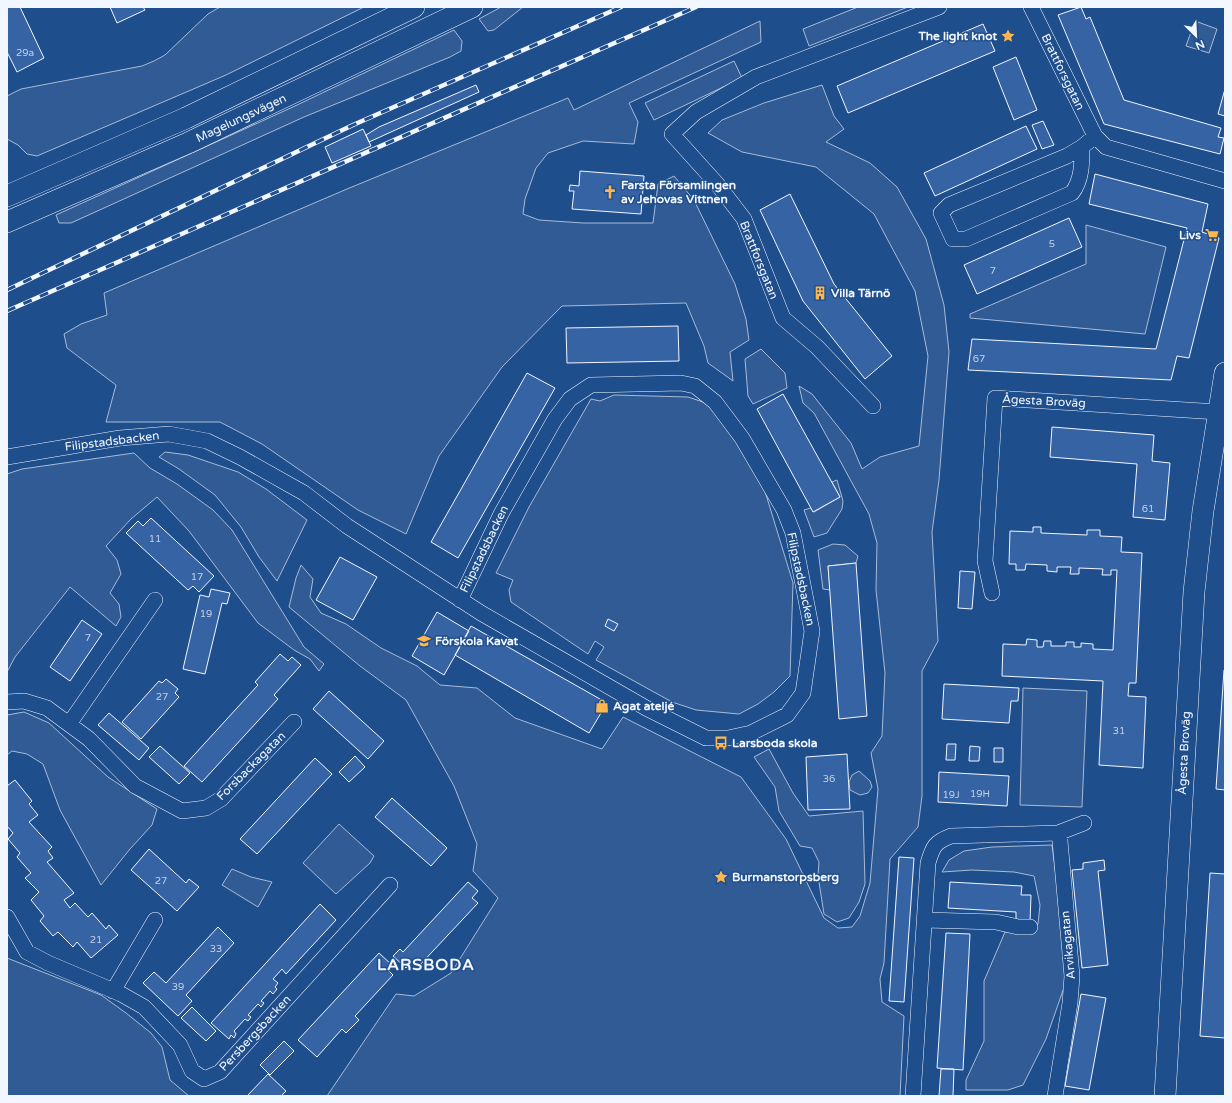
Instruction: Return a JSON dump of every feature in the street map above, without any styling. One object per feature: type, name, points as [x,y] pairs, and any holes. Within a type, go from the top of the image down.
[{"type":"main road","name":"Magelungsvägen","points":[[7,196],[186,118],[414,7]]},
{"type":"main road","name":"Magelungsvägen","points":[[7,222],[188,144],[472,7]]},
{"type":"main road","name":"Ågesta Broväg","points":[[1164,1096],[1194,592],[1202,511],[1225,373]]},
{"type":"street","name":"Brattforsgatan","points":[[873,406],[817,347],[782,318],[767,283],[744,219],[718,186],[672,134],[696,112],[756,76],[939,7]]},
{"type":"street","name":"Brattforsgatan","points":[[1031,7],[1095,136],[1106,147],[1225,181]]},
{"type":"street","points":[[1082,147],[1082,165],[1079,179],[1077,186],[1072,193],[966,238],[952,239],[941,213],[949,205],[1067,156],[1082,147],[1095,136]]},
{"type":"street","name":"Filipstadsbacken","points":[[7,457],[120,438],[169,434],[207,441],[304,493],[347,526],[460,600],[646,708],[706,738],[728,738],[751,733],[770,725],[787,716],[803,693],[812,631],[793,533],[784,510],[742,438],[715,402],[695,386],[681,383],[591,386],[570,399],[555,419],[501,514],[460,600]]},
{"type":"street","name":"Ågesta Broväg","points":[[992,593],[985,562],[995,398],[1218,412]]},
{"type":"street","points":[[69,724],[155,600]]},
{"type":"street","name":"Forsbackagatan","points":[[7,702],[24,701],[47,708],[89,739],[135,786],[182,811],[206,808],[221,799],[294,722]]},
{"type":"street","points":[[913,1096],[928,863],[933,847],[941,840],[951,836],[1058,833],[1084,823]]},
{"type":"street","name":"Arvikagatan","points":[[1055,1096],[1070,1003],[1072,976],[1060,841]]},
{"type":"street","name":"Persbergsbacken","points":[[7,917],[27,952],[48,963],[113,991],[144,1007],[180,1045],[192,1071],[204,1079],[220,1072],[390,885]]},
{"type":"street","points":[[113,991],[155,920]]},
{"type":"street","points":[[925,920],[996,922],[1018,927],[1030,927]]},
{"type":"shaded area","points":[[220,7],[364,7],[226,75],[37,156],[27,154],[18,145],[7,139],[7,96],[21,89],[142,66],[154,61],[165,55],[208,14]]},
{"type":"shaded area","points":[[501,7],[523,7],[494,30],[488,31],[479,19]]},
{"type":"shaded area","points":[[858,7],[908,7],[809,46],[803,29]]},
{"type":"shaded area","points":[[760,21],[761,42],[629,103],[638,122],[634,144],[583,141],[548,153],[536,168],[525,199],[523,214],[539,220],[583,223],[653,223],[658,184],[674,176],[694,200],[735,284],[746,319],[749,340],[730,352],[733,381],[708,363],[704,346],[686,303],[562,306],[502,367],[439,456],[406,534],[358,510],[262,444],[220,422],[106,422],[116,385],[67,348],[64,334],[81,324],[107,315],[104,293],[347,189],[568,98],[574,110]]},
{"type":"shaded area","points":[[1195,21],[1217,29],[1209,53],[1186,46]]},
{"type":"shaded area","points":[[454,30],[462,41],[461,51],[450,57],[304,117],[71,223],[59,223],[56,215],[295,106]]},
{"type":"shaded area","points":[[734,61],[742,78],[654,120],[645,103]]},
{"type":"shaded area","points":[[822,85],[834,116],[844,129],[826,142],[870,163],[897,187],[926,239],[944,305],[949,352],[939,480],[932,532],[938,641],[922,671],[922,796],[918,827],[890,859],[884,963],[880,979],[882,1002],[904,1016],[900,1096],[327,1096],[396,994],[414,996],[451,973],[498,898],[473,871],[477,844],[454,786],[406,700],[360,666],[289,607],[296,578],[301,565],[313,579],[310,597],[321,613],[346,624],[381,648],[417,666],[440,685],[477,688],[515,718],[602,749],[623,717],[741,777],[786,839],[824,918],[838,928],[852,927],[860,916],[870,883],[878,789],[871,753],[882,736],[885,673],[876,590],[877,543],[869,514],[814,413],[803,403],[799,386],[812,394],[851,443],[862,469],[880,457],[919,446],[928,356],[915,291],[874,214],[816,167],[742,152],[708,133],[722,120],[764,103]]},
{"type":"shaded area","points":[[1086,225],[1166,247],[1145,334],[970,318],[970,314],[1086,264]]},
{"type":"shaded area","points":[[761,349],[785,373],[787,388],[753,404],[748,396],[745,359]]},
{"type":"shaded area","points":[[614,395],[688,397],[709,404],[729,430],[764,488],[793,583],[790,676],[774,692],[758,704],[739,714],[696,710],[672,702],[596,660],[604,647],[595,641],[588,654],[511,602],[509,590],[513,580],[496,573],[529,507],[591,399],[600,401]]},
{"type":"shaded area","points":[[165,452],[188,455],[238,472],[266,489],[307,520],[277,581],[259,557],[241,527],[215,495],[179,469],[159,457]]},
{"type":"shaded area","points":[[134,453],[150,468],[177,484],[213,510],[232,530],[304,647],[324,664],[319,671],[310,659],[294,650],[258,623],[189,531],[157,497],[131,519],[106,546],[117,560],[121,574],[110,593],[119,604],[121,617],[116,626],[70,587],[15,657],[7,672],[7,474],[22,469]]},
{"type":"shaded area","points":[[837,480],[843,501],[842,509],[827,533],[814,537],[804,510],[811,508],[814,512],[840,497],[832,482]]},
{"type":"shaded area","points":[[833,544],[845,545],[858,556],[856,563],[828,566],[830,590],[823,589],[818,550]]},
{"type":"shaded area","points":[[1023,688],[1087,691],[1082,807],[1020,805]]},
{"type":"shaded area","points":[[24,712],[49,723],[108,777],[157,809],[152,825],[130,849],[101,885],[60,810],[43,764],[27,754],[12,751],[7,755],[7,715]]},
{"type":"shaded area","points":[[769,749],[793,793],[809,816],[863,811],[865,884],[859,902],[849,918],[837,922],[824,914],[818,876],[819,862],[812,848],[800,846],[779,811],[775,787],[754,757]]},
{"type":"shaded area","points":[[859,771],[870,781],[872,787],[868,793],[860,795],[850,790],[849,782],[852,775]]},
{"type":"shaded area","points":[[339,824],[374,856],[370,863],[336,894],[303,863]]},
{"type":"shaded area","points":[[1052,845],[1064,938],[1067,979],[1046,1039],[1023,1085],[1008,1090],[966,1090],[966,1080],[984,1041],[984,981],[1005,932],[1030,931],[1038,924],[1040,905],[1034,876],[1014,872],[972,870],[942,872],[949,860],[964,851],[992,847]]},
{"type":"shaded area","points":[[232,869],[251,877],[272,882],[258,907],[222,885]]},
{"type":"shaded area","points":[[7,958],[101,995],[126,1013],[151,1033],[162,1047],[170,1080],[189,1096],[7,1096]]},
{"type":"building","points":[[7,7],[20,7],[44,58],[17,72],[7,52]]},
{"type":"building","points":[[110,7],[143,7],[145,10],[117,23]]},
{"type":"building","points":[[1081,7],[1086,19],[1090,17],[1124,100],[1221,128],[1218,137],[1224,138],[1220,154],[1104,124],[1058,15]]},
{"type":"building","points":[[983,24],[995,51],[848,113],[837,86]]},
{"type":"building","points":[[1016,57],[1037,110],[1014,120],[993,67]]},
{"type":"building","points":[[476,85],[479,92],[369,142],[366,135],[379,127]]},
{"type":"building","points":[[1225,89],[1225,116],[1218,114]]},
{"type":"building","points":[[1043,121],[1054,145],[1042,149],[1032,125]]},
{"type":"building","points":[[1026,126],[1037,149],[935,196],[924,173]]},
{"type":"building","points":[[363,129],[371,146],[332,163],[325,147]]},
{"type":"building","points":[[580,171],[644,176],[641,214],[572,209],[574,191],[569,191],[570,185],[579,186]]},
{"type":"building","points":[[1095,174],[1208,204],[1202,232],[1219,238],[1189,358],[1177,356],[1171,380],[968,370],[972,339],[1156,349],[1187,228],[1089,204]]},
{"type":"building","name":"Villa Tärnö","points":[[790,194],[834,284],[892,356],[865,379],[803,301],[760,210]]},
{"type":"building","points":[[1069,218],[1082,247],[977,294],[964,265]]},
{"type":"building","points":[[678,326],[679,361],[567,363],[566,328]]},
{"type":"building","points":[[527,373],[555,388],[458,558],[431,542]]},
{"type":"building","points":[[783,394],[840,497],[813,512],[757,409]]},
{"type":"building","points":[[1052,427],[1154,435],[1152,461],[1170,463],[1165,520],[1133,517],[1137,464],[1050,457]]},
{"type":"building","points":[[151,518],[214,576],[199,592],[193,586],[188,590],[126,533],[138,521],[143,526]]},
{"type":"building","points":[[1033,527],[1041,527],[1041,533],[1087,535],[1087,530],[1100,530],[1100,536],[1122,537],[1121,552],[1142,553],[1136,683],[1129,683],[1128,696],[1146,697],[1143,768],[1099,765],[1103,681],[1002,676],[1003,644],[1026,645],[1027,639],[1037,640],[1037,647],[1043,647],[1044,641],[1051,641],[1051,646],[1066,646],[1066,642],[1074,642],[1074,647],[1081,647],[1081,643],[1093,644],[1093,649],[1113,650],[1117,570],[1111,570],[1111,575],[1102,575],[1103,569],[1079,568],[1079,574],[1070,574],[1071,567],[1057,567],[1057,572],[1047,571],[1047,565],[1026,564],[1025,570],[1016,570],[1016,564],[1009,564],[1010,531],[1033,532]]},
{"type":"building","points":[[340,557],[377,577],[353,620],[316,600]]},
{"type":"building","points":[[856,563],[867,716],[839,719],[828,566]]},
{"type":"building","points":[[960,571],[975,572],[972,609],[958,608]]},
{"type":"building","points":[[211,589],[230,593],[227,604],[222,603],[205,674],[183,669],[200,595],[209,597]]},
{"type":"building","points":[[437,612],[469,631],[444,675],[412,656]]},
{"type":"building","points":[[608,619],[618,624],[614,631],[605,626]]},
{"type":"building","points":[[82,620],[102,634],[70,681],[50,667]]},
{"type":"building","points":[[471,626],[607,703],[589,733],[455,655]]},
{"type":"building","points":[[280,654],[288,661],[292,657],[301,665],[274,695],[278,699],[202,782],[184,766],[258,685],[255,682]]},
{"type":"building","points":[[1225,670],[1225,790],[1216,789]]},
{"type":"building","points":[[166,679],[178,689],[175,693],[179,697],[141,739],[122,722],[159,681],[162,683]]},
{"type":"building","points":[[944,684],[1019,688],[1018,701],[1011,701],[1009,723],[942,719]]},
{"type":"building","points":[[329,691],[384,741],[368,759],[313,709]]},
{"type":"building","points":[[109,713],[149,748],[139,760],[98,725]]},
{"type":"building","points":[[947,744],[956,744],[955,760],[946,760]]},
{"type":"building","points":[[160,746],[190,773],[179,784],[149,757]]},
{"type":"building","points":[[970,746],[980,747],[979,761],[969,761]]},
{"type":"building","points":[[994,748],[1003,748],[1003,762],[994,762]]},
{"type":"building","points":[[847,754],[850,809],[808,810],[806,757]]},
{"type":"building","points":[[355,756],[365,767],[349,782],[339,772]]},
{"type":"building","points":[[315,758],[332,774],[257,854],[240,839]]},
{"type":"building","points":[[939,772],[1009,776],[1007,806],[938,802]]},
{"type":"building","points":[[15,780],[32,801],[29,804],[38,815],[29,822],[52,847],[48,851],[53,858],[47,862],[74,893],[64,900],[70,908],[75,903],[88,917],[92,913],[106,929],[109,925],[118,935],[91,958],[77,942],[73,947],[58,932],[53,936],[40,921],[44,916],[31,900],[39,892],[25,878],[31,873],[17,857],[20,853],[8,839],[13,833],[7,826],[7,786]]},
{"type":"building","points":[[392,798],[447,848],[431,866],[375,817]]},
{"type":"building","points":[[149,849],[186,883],[189,879],[199,887],[177,911],[131,870]]},
{"type":"building","points":[[899,857],[914,858],[904,1002],[889,1001]]},
{"type":"building","points":[[1104,860],[1105,870],[1098,871],[1108,965],[1082,968],[1072,870],[1083,869],[1083,863]]},
{"type":"building","points":[[1210,873],[1225,874],[1225,1038],[1200,1036]]},
{"type":"building","points":[[468,882],[478,891],[472,898],[478,903],[418,967],[412,962],[406,968],[393,956],[400,949],[403,952]]},
{"type":"building","points":[[950,882],[1022,886],[1021,895],[1031,895],[1030,922],[1016,922],[1016,912],[948,908]]},
{"type":"building","points":[[320,904],[336,920],[286,974],[282,969],[273,979],[278,983],[275,987],[277,989],[273,994],[270,991],[261,1001],[264,1003],[261,1007],[258,1004],[248,1015],[251,1017],[248,1021],[245,1019],[234,1031],[236,1034],[234,1038],[231,1035],[229,1039],[211,1023]]},
{"type":"building","points":[[218,927],[234,943],[186,995],[192,1001],[178,1016],[143,983],[154,972],[166,983]]},
{"type":"building","points":[[946,933],[970,934],[963,1070],[937,1068]]},
{"type":"building","points":[[379,953],[393,966],[389,971],[393,975],[355,1016],[359,1020],[346,1033],[342,1029],[317,1057],[298,1040]]},
{"type":"building","points":[[1081,994],[1106,998],[1089,1090],[1065,1086]]},
{"type":"building","points":[[192,1007],[216,1031],[206,1041],[181,1018]]},
{"type":"building","points":[[284,1041],[294,1051],[270,1075],[260,1065]]},
{"type":"building","points":[[941,1069],[954,1069],[953,1096],[939,1096]]},
{"type":"building","points":[[268,1074],[286,1091],[281,1096],[247,1096]]},
{"type":"railway","points":[[7,290],[353,125],[621,7]]},
{"type":"railway","points":[[7,311],[696,7]]},
{"type":"place","name":"The light knot","points":[[1008,36]]},
{"type":"place","name":"Farsta Församlingen av Jehovas Vittnen","points":[[610,192]]},
{"type":"place","name":"Livs","points":[[1212,235]]},
{"type":"place","name":"Villa Tärnö","points":[[820,293]]},
{"type":"place","name":"Förskola Kavat","points":[[424,641]]},
{"type":"place","name":"Agat ateljé","points":[[602,706]]},
{"type":"place","name":"Larsboda skola","points":[[721,743]]},
{"type":"place","name":"Burmanstorpsberg","points":[[721,877]]},
{"type":"district","name":"LARSBODA","points":[[426,964]]}]
